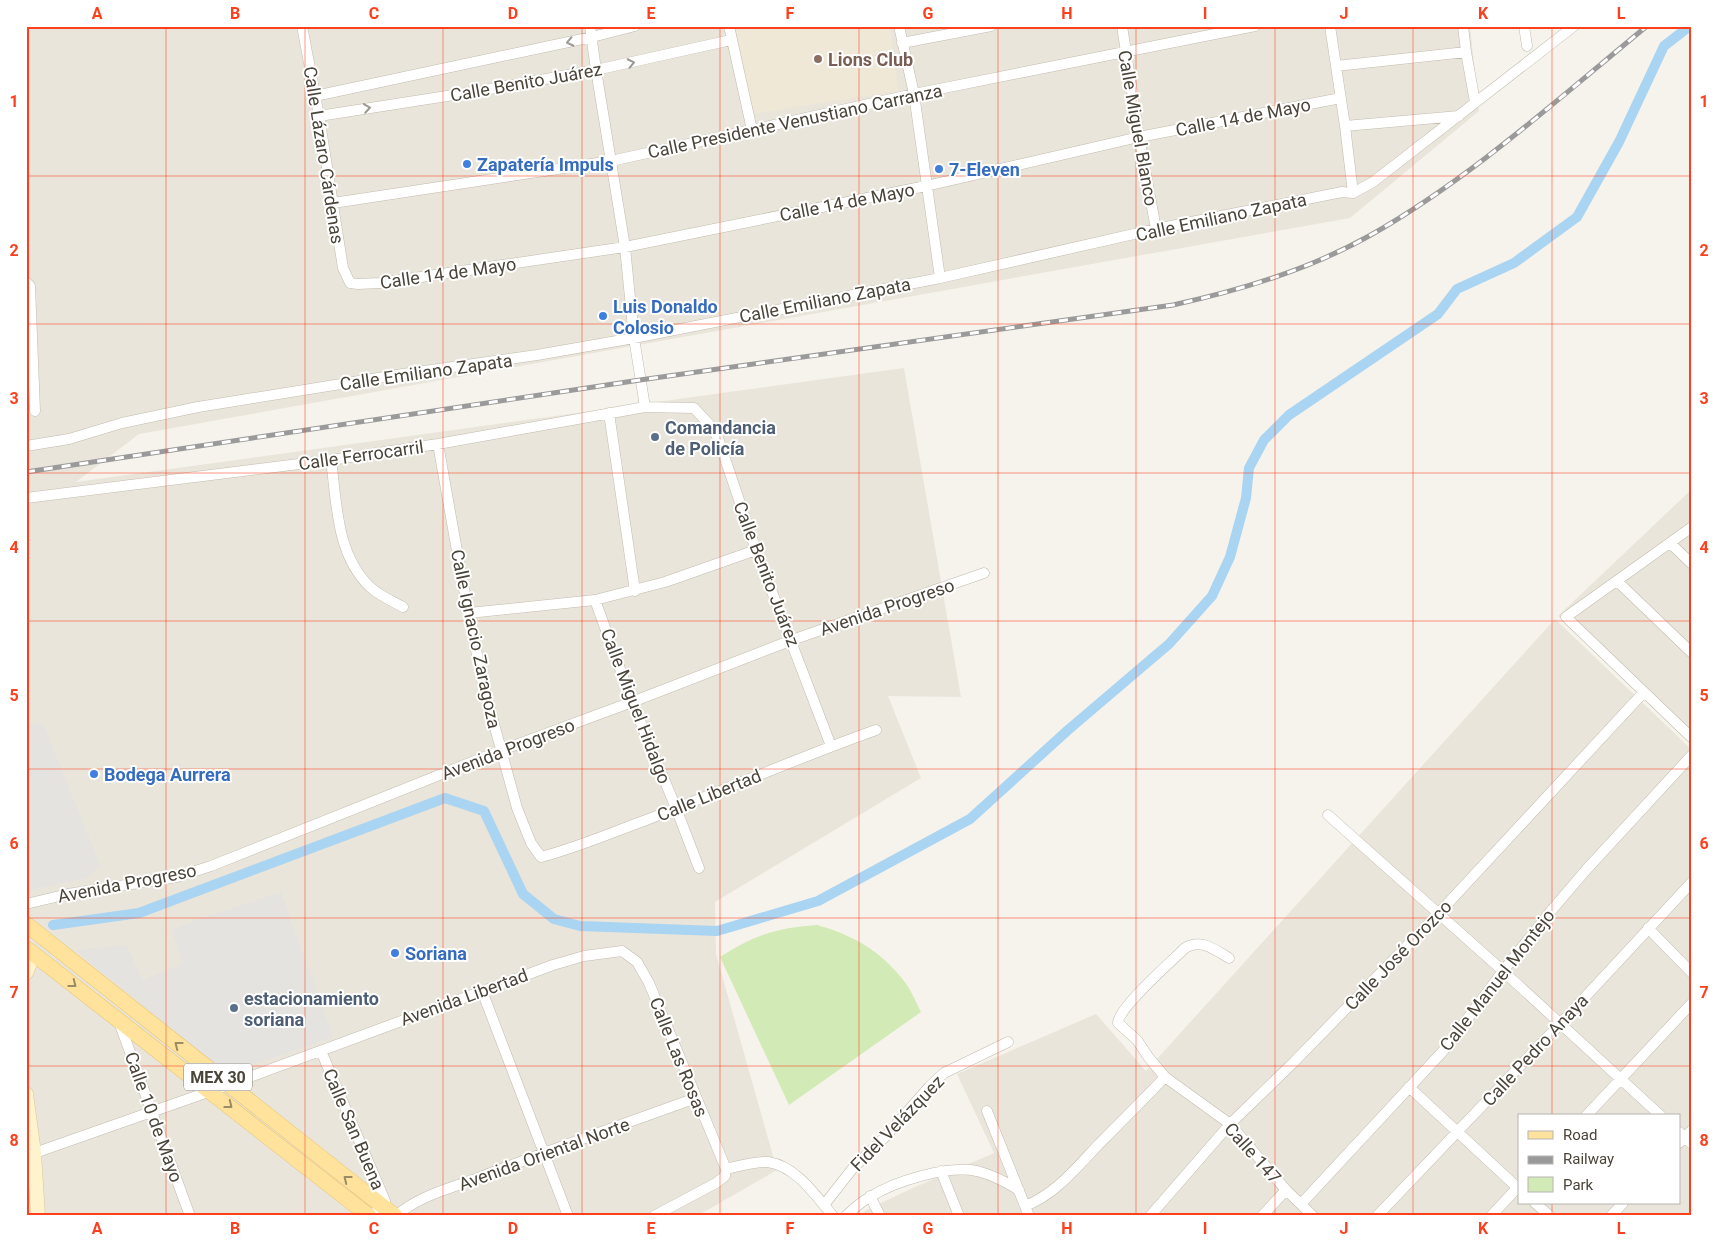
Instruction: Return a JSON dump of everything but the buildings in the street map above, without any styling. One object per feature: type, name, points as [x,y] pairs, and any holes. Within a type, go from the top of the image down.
[{"type":"main road","name":"MEX 30","points":[[26,924],[392,1213]]},
{"type":"main road","name":"MEX 30","points":[[28,960],[118,1019],[368,1216]]},
{"type":"street","name":"Calle Lázaro Cárdenas","points":[[302,26],[319,116],[343,268],[350,283]]},
{"type":"street","points":[[590,26],[625,248],[634,338],[645,407]]},
{"type":"street","name":"Calle Benito Juárez","points":[[315,96],[592,37],[635,26]]},
{"type":"street","points":[[729,26],[752,130]]},
{"type":"street","points":[[899,26],[914,94],[940,278]]},
{"type":"street","points":[[902,43],[991,26]]},
{"type":"street","name":"Calle Miguel Blanco","points":[[1122,26],[1156,229]]},
{"type":"street","name":"Calle Presidente Venustiano Carranza","points":[[333,203],[611,161],[914,94],[1255,26]]},
{"type":"street","points":[[1330,26],[1353,193]]},
{"type":"street","points":[[1463,26],[1475,102]]},
{"type":"street","points":[[1524,26],[1527,46]]},
{"type":"street","name":"Calle Emiliano Zapata","points":[[26,446],[69,439],[122,423],[198,407],[403,374],[537,355],[634,338],[940,278],[1156,229],[1342,192],[1353,193],[1373,182],[1574,26]]},
{"type":"street","name":"Calle Benito Juárez","points":[[319,116],[479,91],[596,70],[731,40]]},
{"type":"street","points":[[1336,66],[1466,52]]},
{"type":"street","name":"Calle 14 de Mayo","points":[[350,283],[380,283],[625,248],[926,186],[1139,136],[1341,98]]},
{"type":"street","points":[[1345,126],[1460,116]]},
{"type":"street","points":[[26,282],[30,286],[35,411]]},
{"type":"street","name":"Calle Ferrocarril","points":[[26,498],[331,460],[438,444],[645,407],[694,408]]},
{"type":"street","name":"Calle Benito Juárez","points":[[694,408],[710,424],[718,438],[756,550],[831,746]]},
{"type":"street","points":[[609,413],[635,591]]},
{"type":"street","name":"Calle Ignacio Zaragoza","points":[[438,444],[482,680],[517,808],[531,843],[540,857]]},
{"type":"street","points":[[331,460],[342,537],[348,556],[359,574],[371,588],[403,607]]},
{"type":"street","points":[[1692,527],[1566,617],[1692,738]]},
{"type":"street","points":[[1670,543],[1692,564]]},
{"type":"street","points":[[468,613],[595,600],[635,591],[709,568],[756,550]]},
{"type":"street","name":"Avenida Progreso","points":[[26,904],[68,894],[176,877],[211,866],[502,750],[792,640],[984,573]]},
{"type":"street","points":[[1617,581],[1692,653]]},
{"type":"street","name":"Calle Miguel Hidalgo","points":[[595,600],[632,702],[699,868]]},
{"type":"street","name":"Calle José Orozco","points":[[1150,1216],[1230,1124],[1294,1062],[1438,914],[1644,692]]},
{"type":"street","name":"Calle Libertad","points":[[540,857],[574,847],[876,730]]},
{"type":"street","name":"Calle Manuel Montejo","points":[[1300,1204],[1444,1050],[1503,971],[1586,870],[1692,755]]},
{"type":"street","points":[[1328,815],[1660,1114]]},
{"type":"street","name":"Calle Pedro Anaya","points":[[1377,1216],[1561,1024],[1692,882]]},
{"type":"street","points":[[1648,928],[1692,972]]},
{"type":"street","name":"Calle 147","points":[[1229,958],[1204,945],[1192,943],[1136,996],[1120,1014],[1118,1023],[1137,1040],[1148,1058],[1165,1077],[1230,1124],[1286,1190],[1313,1216]]},
{"type":"street","name":"Avenida Libertad","points":[[30,1154],[228,1085],[553,965],[591,955],[622,951]]},
{"type":"street","name":"Calle Las Rosas","points":[[622,951],[636,962],[649,983],[726,1169]]},
{"type":"street","points":[[482,991],[568,1216]]},
{"type":"street","points":[[1588,1114],[1692,1004]]},
{"type":"street","name":"Calle 10 de Mayo","points":[[118,1019],[190,1216]]},
{"type":"street","name":"Fidel Velázquez","points":[[824,1206],[853,1168],[886,1136],[929,1087],[944,1073],[1008,1042]]},
{"type":"street","name":"Calle San Buena","points":[[321,1051],[382,1194],[392,1213]]},
{"type":"street","points":[[1025,1206],[1047,1195],[1069,1176],[1165,1077]]},
{"type":"street","points":[[1409,1087],[1518,1186]]},
{"type":"street","points":[[26,1094],[30,1154],[38,1216]]},
{"type":"street","name":"Avenida Oriental Norte","points":[[368,1216],[392,1213],[543,1153],[696,1098]]},
{"type":"street","points":[[987,1111],[1029,1216]]},
{"type":"street","points":[[654,1216],[716,1183],[725,1176],[726,1169],[766,1162],[781,1166],[804,1183],[833,1216]]},
{"type":"street","points":[[846,1216],[870,1196],[902,1183],[941,1171],[958,1169],[976,1171],[998,1178],[1020,1190]]},
{"type":"street","points":[[941,1171],[959,1216]]},
{"type":"street","points":[[1491,1216],[1518,1188]]},
{"type":"street","points":[[1262,1216],[1286,1190]]},
{"type":"street","points":[[870,1196],[880,1216]]},
{"type":"street","points":[[1537,1204],[1550,1216]]},
{"type":"street","points":[[1611,1216],[1622,1204]]},
{"type":"shaded area","points":[[26,26],[1470,26],[1479,111],[1350,218],[139,434],[76,482],[904,368],[961,697],[888,696],[921,778],[715,902],[716,954],[777,1170],[697,1216],[26,1216],[26,958],[37,949],[26,940]]},
{"type":"shaded area","name":"Lions Club","points":[[736,26],[890,26],[898,91],[751,114]]},
{"type":"shaded area","points":[[1692,489],[1692,745],[1558,616]]},
{"type":"shaded area","points":[[1555,619],[1692,750],[1692,1216],[860,1216],[866,1210],[994,1153],[957,1074],[1096,1014],[1146,1071]]},
{"type":"shaded area","points":[[43,723],[100,865],[87,878],[26,891],[26,724]]},
{"type":"shaded area","name":"estacionamiento soriana","points":[[281,892],[333,1037],[226,1074],[75,950],[126,945],[143,980],[182,964],[172,930],[201,918]]},
{"type":"green space","points":[[817,925],[854,939],[886,961],[907,985],[921,1012],[789,1105],[720,957],[744,943],[766,934],[789,928]]},
{"type":"waterway","points":[[53,925],[139,913],[445,798],[484,811],[523,894],[554,919],[580,926],[717,931],[818,901],[970,819],[1068,730],[1169,644],[1212,596],[1230,557],[1246,498],[1249,468],[1264,440],[1289,415],[1438,314],[1457,289],[1514,263],[1577,217],[1619,142],[1664,46],[1690,26]]},
{"type":"railway","points":[[26,472],[640,380],[1173,305],[1224,293],[1274,278],[1322,259],[1369,236],[1406,214],[1478,164],[1647,26]]},
{"type":"place","name":"Lions Club","points":[[818,59]]},
{"type":"place","name":"Zapatería Impuls","points":[[467,164]]},
{"type":"place","name":"7-Eleven","points":[[939,169]]},
{"type":"place","name":"Luis Donaldo Colosio","points":[[603,316]]},
{"type":"place","name":"Comandancia de Policía","points":[[655,437]]},
{"type":"place","name":"Bodega Aurrera","points":[[94,774]]},
{"type":"place","name":"Soriana","points":[[395,953]]},
{"type":"place","name":"estacionamiento soriana","points":[[234,1008]]}]
